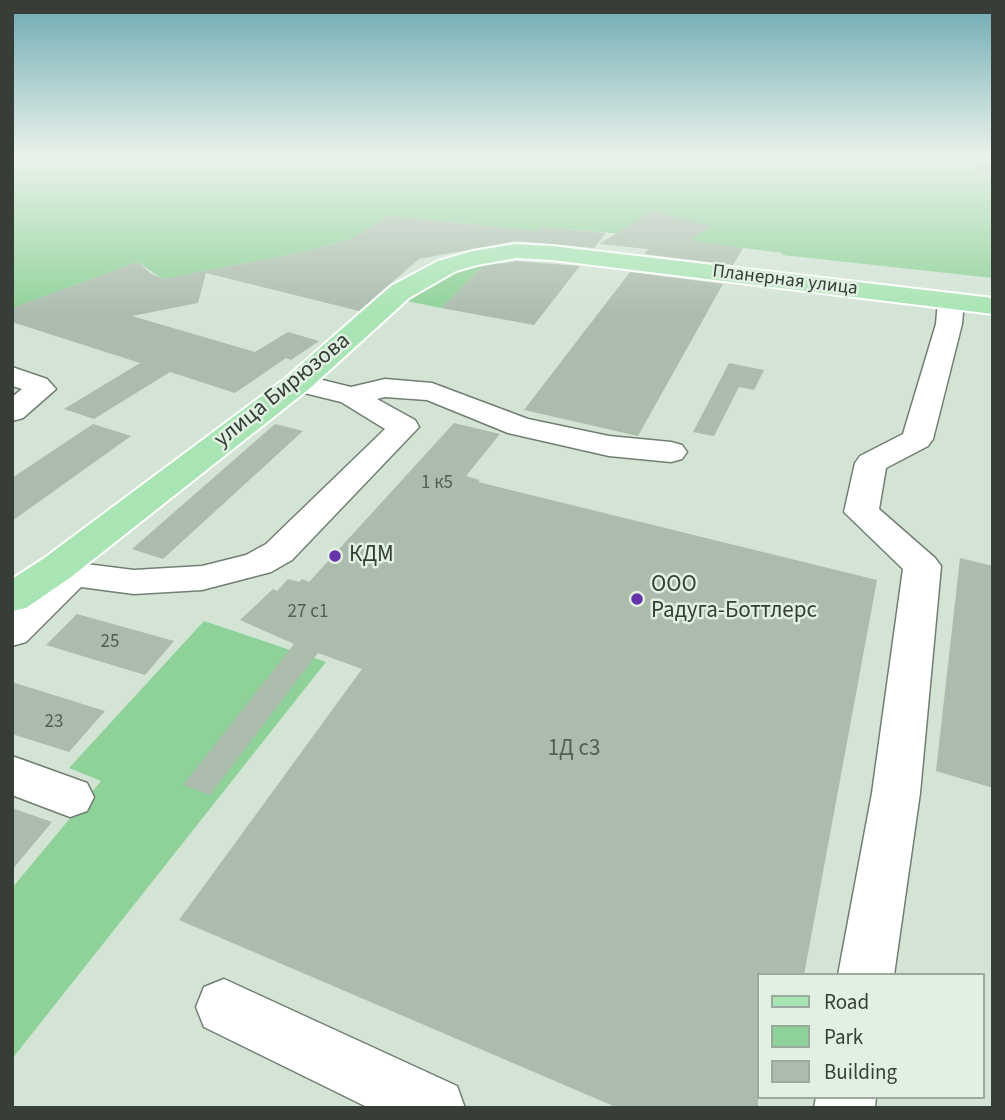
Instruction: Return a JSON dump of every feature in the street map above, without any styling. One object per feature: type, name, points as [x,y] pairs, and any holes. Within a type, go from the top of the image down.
[{"type":"main road","name":"улица Бирюзова","points":[[65,571],[298,383],[400,292],[447,266],[472,258],[516,251],[578,256]]},
{"type":"main road","name":"Планерная улица","points":[[578,256],[993,306]]},
{"type":"lane","points":[[866,973],[896,793],[922,566],[861,512],[871,463],[918,439],[949,324],[951,301]]},
{"type":"lane","points":[[12,376],[41,389],[12,412]]},
{"type":"lane","points":[[13,605],[65,571],[134,582],[202,578],[258,564],[279,552],[404,428],[351,396],[298,383]]},
{"type":"lane","points":[[351,396],[385,388],[432,392],[519,426],[609,446],[671,452]]},
{"type":"lane","points":[[12,775],[70,797]]},
{"type":"lane","points":[[224,1007],[435,1108]]},
{"type":"green space","points":[[12,209],[993,209],[993,278],[782,255],[783,253],[657,237],[542,227],[538,231],[389,216],[373,226],[384,229],[309,251],[162,279],[138,262],[12,308]]},
{"type":"green space","points":[[504,258],[496,270],[482,267],[441,308],[407,301],[456,268]]},
{"type":"green space","points":[[204,621],[326,662],[12,1059],[12,888],[101,781],[69,768]]},
{"type":"building","points":[[652,211],[712,226],[690,240],[743,248],[733,265],[644,254],[648,249],[599,244]]},
{"type":"building","points":[[389,216],[538,231],[542,227],[606,233],[594,248],[516,241],[419,259],[359,311],[206,273],[198,303],[132,316],[255,352],[288,332],[319,341],[291,360],[286,358],[235,393],[170,372],[94,419],[64,409],[140,363],[12,322],[12,308],[138,262],[162,279],[309,251],[351,239]]},
{"type":"building","points":[[516,261],[580,266],[534,325],[441,308],[482,267]]},
{"type":"building","points":[[630,272],[723,284],[638,436],[524,410]]},
{"type":"building","points":[[729,363],[764,370],[754,390],[739,387],[714,436],[693,432]]},
{"type":"building","points":[[454,423],[500,434],[466,476],[480,480],[478,482],[877,580],[804,973],[757,973],[758,1108],[618,1108],[179,920],[362,669],[318,653],[210,795],[183,785],[294,644],[240,620],[273,589],[277,591],[288,579],[309,582]]},
{"type":"building","points":[[93,424],[131,436],[12,521],[12,478]]},
{"type":"building","points":[[275,424],[303,431],[163,559],[132,549]]},
{"type":"building","points":[[960,558],[993,566],[993,788],[936,771]]},
{"type":"building","points":[[77,614],[174,641],[145,675],[46,645]]},
{"type":"building","points":[[12,682],[105,711],[69,752],[12,734]]},
{"type":"building","points":[[12,808],[52,822],[12,870]]},
{"type":"place","name":"КДМ","points":[[335,556]]},
{"type":"place","name":"ООО Радуга-Боттлерс","points":[[637,599]]}]
